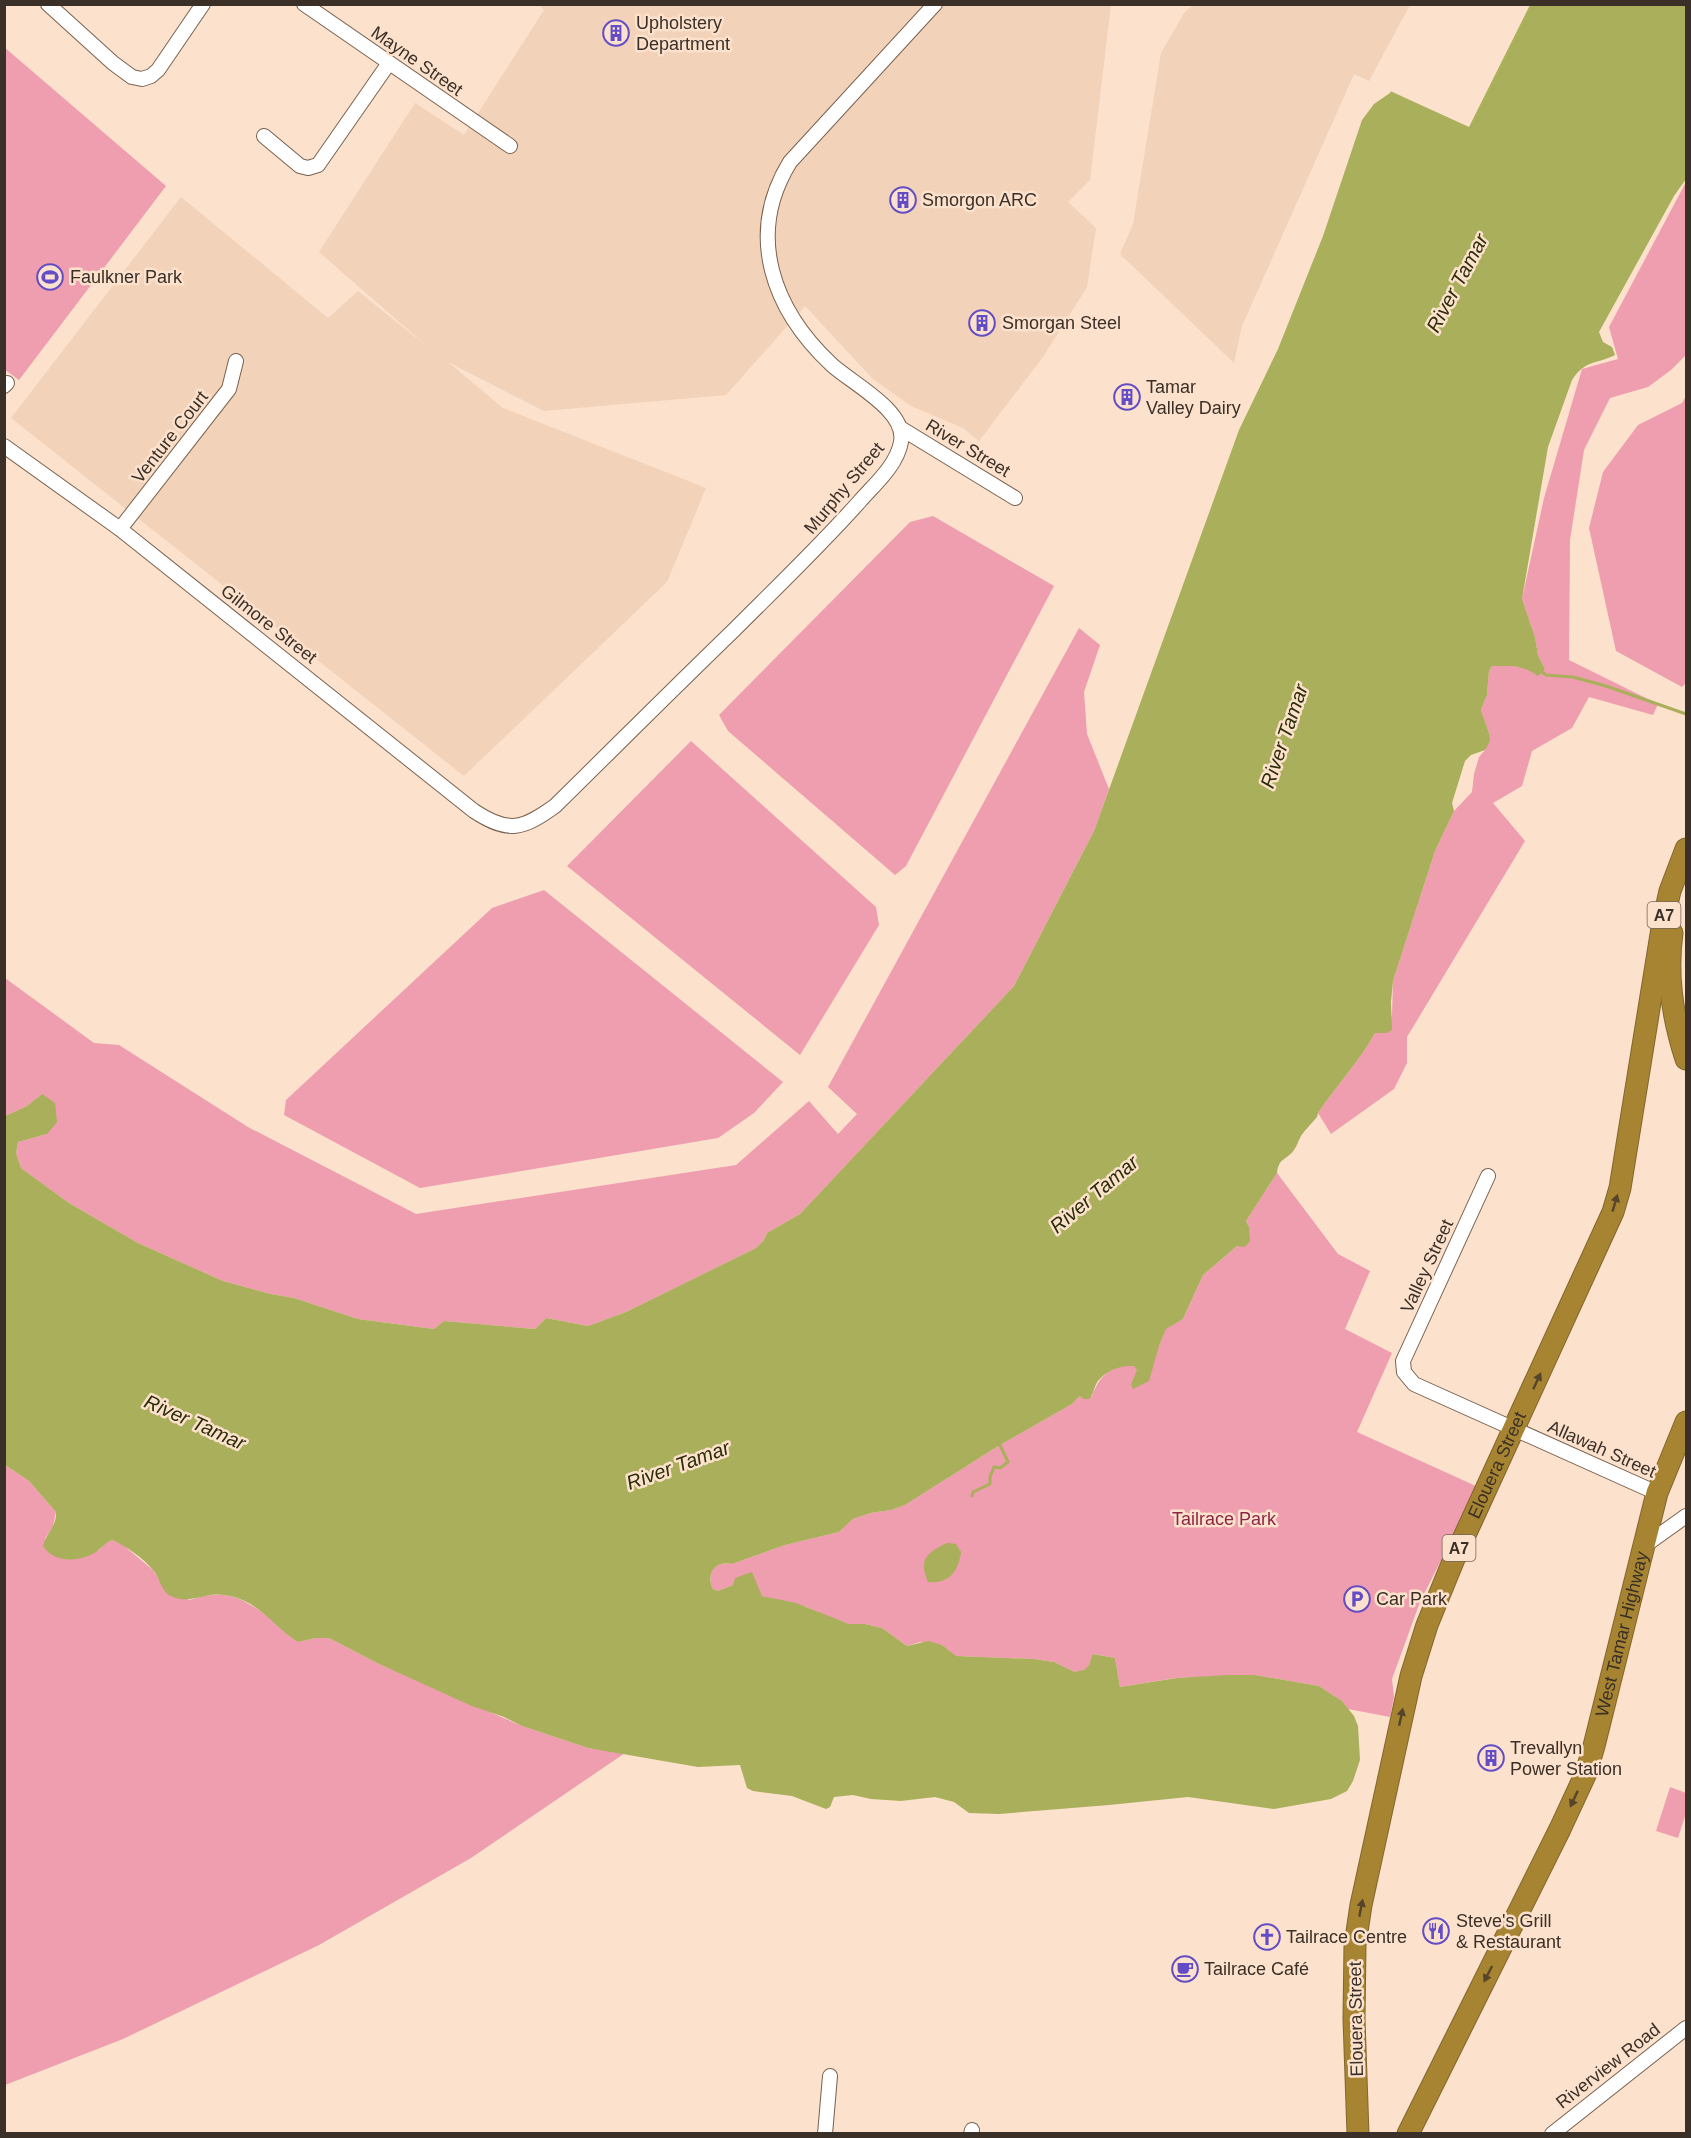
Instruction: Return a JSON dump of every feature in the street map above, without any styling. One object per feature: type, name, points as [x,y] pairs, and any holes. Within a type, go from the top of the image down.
[{"type":"highway","name":"A7","points":[[1686,849],[1670,891],[1670,989],[1674,1015],[1686,1059]]},
{"type":"highway","name":"A7","points":[[1670,989],[1671,945],[1680,896],[1686,878]]},
{"type":"highway","name":"Elouera Street","points":[[1358,2133],[1354,2019],[1355,1945],[1361,1905],[1404,1704],[1418,1650],[1441,1590],[1613,1212],[1670,989]]},
{"type":"highway","name":"West Tamar Highway","points":[[1408,2133],[1586,1773],[1655,1501],[1686,1422]]},
{"type":"street","points":[[48,4],[112,63],[132,77],[142,79],[158,70],[203,4]]},
{"type":"street","name":"Mayne Street","points":[[304,4],[510,146]]},
{"type":"street","name":"Murphy Street","points":[[512,827],[533,822],[555,806],[824,541],[890,467],[900,450],[902,429],[891,411],[831,364],[789,314],[772,276],[767,233],[777,189],[790,162],[935,4]]},
{"type":"street","points":[[264,136],[300,166],[308,168],[318,165],[388,63]]},
{"type":"street","name":"Venture Court","points":[[120,529],[230,389],[236,361]]},
{"type":"street","name":"River Street","points":[[902,429],[1015,498]]},
{"type":"street","name":"Gilmore Street","points":[[4,446],[120,529],[474,811],[486,819],[512,827]]},
{"type":"street","name":"Valley Street","points":[[1404,1372],[1403,1361],[1488,1176]]},
{"type":"street","name":"Allawah Street","points":[[1404,1372],[1414,1384],[1514,1430],[1655,1501],[1663,1518],[1682,1519]]},
{"type":"street","points":[[1643,1547],[1682,1519]]},
{"type":"street","name":"Riverview Road","points":[[1552,2133],[1686,2028]]},
{"type":"street","points":[[825,2133],[830,2076]]},
{"type":"shaded area","points":[[539,5],[1111,5],[1090,180],[1068,202],[1096,228],[1087,287],[1043,357],[979,441],[963,428],[911,406],[873,379],[805,306],[726,395],[544,411],[448,362],[503,408],[706,488],[667,582],[464,776],[11,418],[181,197],[328,318],[358,291],[429,348],[319,252],[415,103],[464,135],[544,10]]},
{"type":"shaded area","points":[[1193,5],[1410,5],[1369,81],[1354,74],[1242,326],[1234,363],[1120,254],[1133,224],[1161,53],[1184,13]]},
{"type":"green space","name":"Faulkner Park","points":[[4,47],[166,186],[19,380],[4,369]]},
{"type":"green space","points":[[1686,182],[1686,355],[1671,370],[1648,387],[1610,398],[1584,450],[1570,540],[1569,660],[1658,704],[1653,715],[1589,697],[1572,728],[1532,751],[1522,786],[1493,803],[1525,841],[1407,1037],[1407,1063],[1394,1089],[1331,1134],[1318,1113],[1375,1033],[1387,1033],[1392,1015],[1393,981],[1435,851],[1454,811],[1472,792],[1474,774],[1479,757],[1485,750],[1489,733],[1481,710],[1487,695],[1489,671],[1492,666],[1545,669],[1538,655],[1535,637],[1522,599],[1544,498],[1582,369],[1618,359],[1609,327]]},
{"type":"green space","points":[[1686,396],[1686,683],[1682,687],[1616,651],[1589,528],[1603,472],[1638,425],[1682,403]]},
{"type":"green space","points":[[933,516],[1054,586],[906,866],[895,875],[728,731],[719,715],[910,522]]},
{"type":"green space","points":[[1079,628],[1100,645],[1084,692],[1087,734],[1109,789],[1094,831],[1014,986],[800,1214],[767,1233],[756,1248],[626,1312],[588,1326],[546,1318],[535,1329],[444,1321],[434,1329],[358,1319],[294,1298],[223,1281],[138,1243],[69,1203],[21,1168],[16,1153],[18,1142],[47,1134],[42,1094],[27,1106],[5,1116],[5,978],[94,1043],[119,1045],[248,1127],[416,1214],[736,1165],[809,1101],[838,1134],[857,1114],[828,1087]]},
{"type":"green space","points":[[691,741],[876,907],[879,925],[800,1055],[567,866]]},
{"type":"green space","points":[[544,890],[783,1082],[754,1113],[718,1138],[420,1188],[284,1115],[286,1100],[492,908]]},
{"type":"green space","name":"Tailrace Park","points":[[1277,1173],[1338,1254],[1370,1271],[1345,1329],[1392,1353],[1357,1432],[1478,1487],[1420,1602],[1392,1679],[1394,1697],[1390,1717],[1348,1709],[1342,1701],[1319,1686],[1255,1675],[1176,1678],[1120,1687],[1115,1658],[1094,1654],[1084,1671],[1075,1672],[1054,1662],[1034,1659],[955,1656],[942,1645],[920,1642],[907,1646],[882,1628],[865,1624],[849,1624],[807,1607],[762,1596],[758,1589],[733,1585],[718,1591],[713,1589],[711,1573],[721,1564],[732,1564],[785,1545],[839,1532],[853,1519],[905,1505],[1000,1445],[1072,1404],[1080,1396],[1092,1396],[1098,1383],[1113,1369],[1134,1366],[1138,1370],[1131,1384],[1159,1346],[1166,1328],[1183,1319],[1203,1275],[1237,1246],[1249,1227],[1246,1221]]},
{"type":"green space","points":[[5,1465],[29,1481],[56,1512],[53,1526],[45,1539],[98,1551],[112,1540],[123,1545],[153,1570],[159,1579],[189,1600],[207,1595],[231,1596],[262,1613],[298,1642],[329,1638],[379,1664],[522,1726],[588,1748],[625,1753],[471,1858],[319,1945],[123,2039],[5,2085]]},
{"type":"green space","points":[[1670,1787],[1686,1793],[1686,1813],[1678,1838],[1656,1831]]},
{"type":"water","name":"River Tamar","points":[[1439,5],[1686,5],[1686,179],[1674,196],[1599,332],[1603,342],[1612,347],[1615,355],[1586,365],[1577,373],[1572,380],[1548,447],[1522,599],[1535,637],[1538,655],[1545,669],[1538,676],[1516,666],[1492,666],[1489,671],[1487,695],[1481,710],[1490,741],[1485,750],[1471,755],[1465,761],[1452,803],[1454,811],[1435,851],[1393,981],[1392,1030],[1387,1033],[1375,1033],[1317,1117],[1301,1136],[1294,1150],[1281,1162],[1277,1173],[1246,1221],[1250,1241],[1245,1247],[1237,1246],[1203,1275],[1183,1319],[1166,1329],[1149,1381],[1133,1389],[1131,1384],[1137,1370],[1134,1366],[1114,1369],[1098,1381],[1089,1399],[1080,1396],[1072,1404],[1000,1445],[905,1505],[853,1519],[839,1532],[785,1545],[732,1564],[721,1564],[714,1569],[710,1578],[713,1589],[718,1591],[733,1585],[735,1578],[752,1572],[762,1596],[796,1603],[849,1624],[865,1624],[882,1628],[907,1646],[928,1641],[942,1645],[956,1656],[1034,1659],[1054,1662],[1075,1672],[1084,1670],[1089,1665],[1093,1654],[1115,1658],[1120,1687],[1177,1678],[1228,1675],[1255,1675],[1319,1686],[1342,1701],[1354,1716],[1358,1726],[1360,1760],[1347,1791],[1331,1799],[1274,1809],[1188,1797],[999,1814],[969,1813],[954,1802],[935,1797],[901,1801],[853,1795],[834,1797],[830,1807],[826,1809],[792,1796],[753,1791],[747,1788],[740,1765],[698,1767],[588,1748],[522,1726],[379,1664],[329,1638],[298,1642],[244,1600],[226,1595],[176,1598],[165,1591],[155,1573],[144,1561],[112,1540],[96,1552],[82,1558],[68,1560],[48,1552],[43,1546],[55,1521],[56,1512],[29,1481],[5,1465],[5,1116],[27,1106],[42,1094],[55,1103],[57,1122],[47,1134],[18,1142],[16,1153],[21,1168],[69,1203],[138,1243],[223,1281],[294,1298],[358,1319],[434,1329],[444,1321],[535,1329],[546,1318],[588,1326],[626,1312],[756,1248],[767,1233],[800,1214],[1014,986],[1094,831],[1239,430],[1278,349],[1323,236],[1362,120],[1374,104],[1390,93]]},
{"type":"water","points":[[947,1543],[956,1544],[961,1552],[958,1565],[947,1579],[928,1582],[924,1562],[934,1550]]},
{"type":"pier","points":[[1435,4],[1530,5],[1469,127],[1388,90]]},
{"type":"waterway","points":[[1542,672],[1546,675],[1573,677],[1606,686],[1686,714]]},
{"type":"waterway","points":[[972,1496],[973,1492],[990,1484],[994,1467],[1000,1468],[1008,1462],[1000,1445]]},
{"type":"place","name":"Upholstery Department","points":[[616,33]]},
{"type":"place","name":"Smorgon ARC","points":[[903,200]]},
{"type":"place","name":"Faulkner Park","points":[[50,277]]},
{"type":"place","name":"Smorgan Steel","points":[[982,323]]},
{"type":"place","name":"Tamar Valley Dairy","points":[[1127,397]]},
{"type":"place","name":"Car Park","points":[[1357,1599]]},
{"type":"place","name":"Trevallyn Power Station","points":[[1491,1758]]},
{"type":"place","name":"Steve's Grill & Restaurant","points":[[1436,1931]]},
{"type":"place","name":"Tailrace Centre","points":[[1267,1937]]},
{"type":"place","name":"Tailrace Café","points":[[1185,1969]]}]
